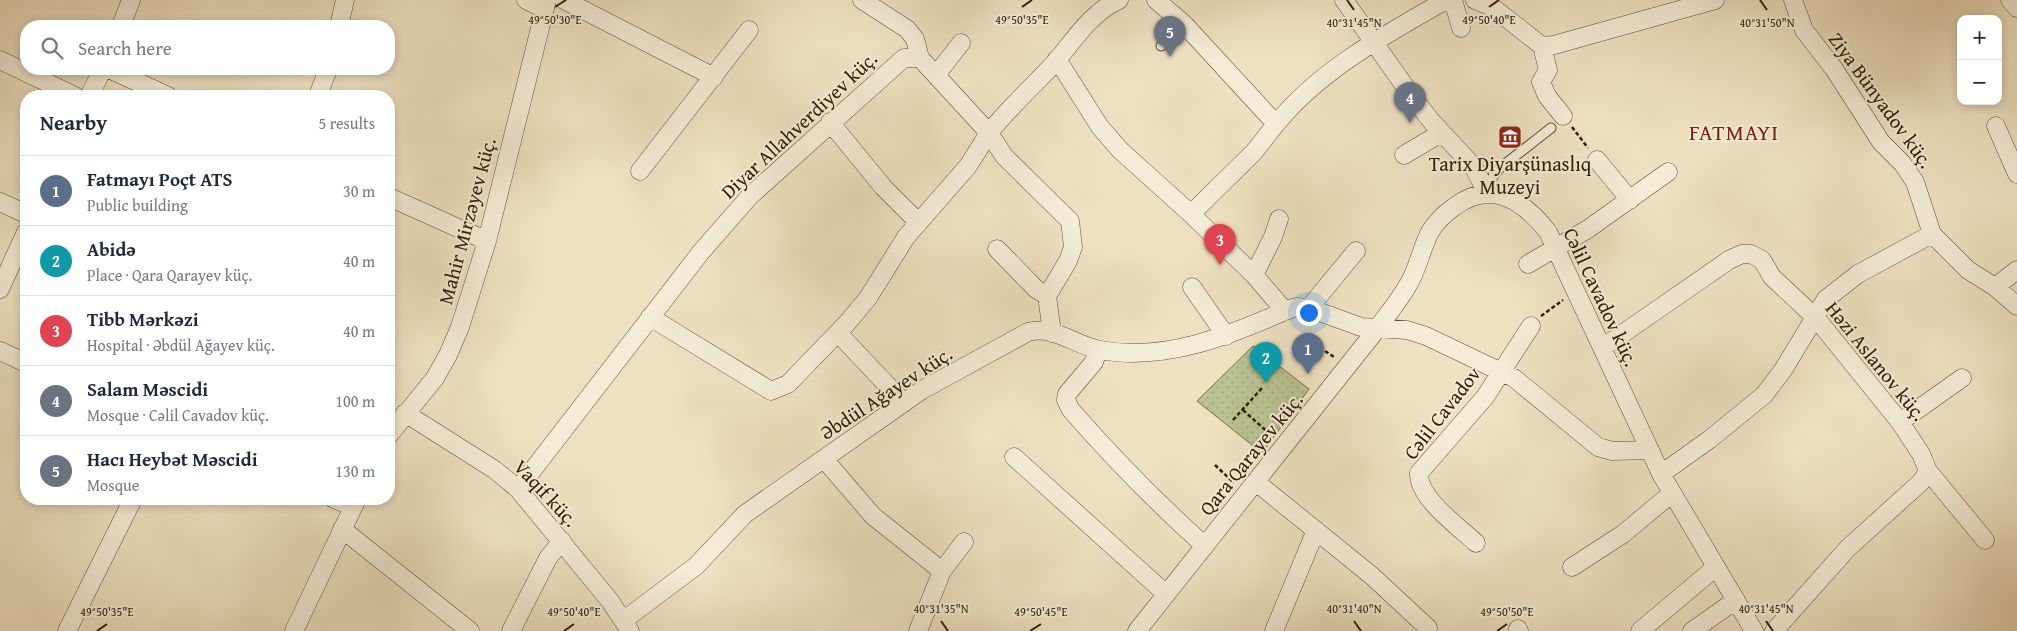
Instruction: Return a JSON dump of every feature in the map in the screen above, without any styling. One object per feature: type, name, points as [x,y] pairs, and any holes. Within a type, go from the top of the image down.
[{"type":"street","points":[[123,20],[131,0]]},
{"type":"street","points":[[340,20],[345,0]]},
{"type":"street","points":[[526,0],[545,4]]},
{"type":"street","points":[[564,0],[714,77]]},
{"type":"street","points":[[862,0],[907,29],[915,39],[920,58],[989,133],[1004,156],[1070,220],[1073,247],[1068,261],[1048,296],[1052,332]]},
{"type":"street","points":[[650,317],[771,391],[788,384],[838,333],[868,298],[906,237],[968,166],[1005,112],[1058,59],[1090,20],[1119,0]]},
{"type":"street","points":[[1156,0],[1184,24],[1276,124]]},
{"type":"street","points":[[1344,0],[1441,133],[1473,166],[1486,193]]},
{"type":"street","points":[[1191,214],[1254,152],[1276,124],[1318,82],[1373,42],[1446,0]]},
{"type":"street","points":[[1453,0],[1461,28]]},
{"type":"street","points":[[1475,0],[1492,7],[1542,46],[1548,70],[1541,82],[1557,122]]},
{"type":"street","points":[[1542,46],[1554,45],[1715,0]]},
{"type":"street","name":"Ziya Bünyadov küç.","points":[[1793,0],[1804,30],[1834,69],[1882,142],[1902,163],[1915,182],[1932,234],[1968,270],[1995,287],[2017,306]]},
{"type":"street","points":[[2010,0],[2017,8]]},
{"type":"street","name":"Mahir Mirzəyev küç.","points":[[395,427],[435,378],[448,355],[460,327],[487,241],[545,4]]},
{"type":"street","points":[[640,171],[749,30]]},
{"type":"street","points":[[936,75],[961,43]]},
{"type":"street","name":"Diyar Allahverdiyev küç.","points":[[518,489],[701,252],[750,196],[830,122],[904,58],[920,58]]},
{"type":"street","points":[[1058,59],[1100,127],[1120,150],[1191,214],[1254,275],[1285,311]]},
{"type":"street","points":[[0,60],[20,70]]},
{"type":"street","points":[[31,75],[62,90]]},
{"type":"street","points":[[92,90],[100,75]]},
{"type":"street","points":[[122,75],[155,90]]},
{"type":"street","points":[[320,90],[326,75]]},
{"type":"street","points":[[830,122],[883,187],[918,222]]},
{"type":"street","points":[[1996,126],[2017,174]]},
{"type":"street","points":[[1404,155],[1441,133]]},
{"type":"street","points":[[1597,160],[1630,200]]},
{"type":"street","points":[[1528,264],[1588,229],[1668,172]]},
{"type":"street","name":"Cəlil Cavadov küç.","points":[[1486,193],[1501,195],[1524,207],[1536,217],[1556,246],[1661,474],[1754,631]]},
{"type":"street","name":"Qara Qarayev küç.","points":[[1136,631],[1284,448],[1377,329],[1408,286],[1429,234],[1436,223],[1460,203],[1474,196],[1486,193]]},
{"type":"street","points":[[395,200],[487,241]]},
{"type":"street","points":[[0,202],[20,211]]},
{"type":"street","points":[[1254,275],[1273,237],[1279,219]]},
{"type":"street","points":[[1661,474],[1710,439],[1764,396],[1783,370],[1826,299],[1858,274],[1932,234]]},
{"type":"street","points":[[0,289],[20,245]]},
{"type":"street","points":[[998,249],[1036,290],[1048,296]]},
{"type":"street","points":[[1309,308],[1356,251]]},
{"type":"street","name":"Həzi Aslanov küç.","points":[[1602,348],[1729,260],[1742,254],[1751,254],[1762,260],[1772,277],[1816,318],[1900,422],[1922,454],[1928,471],[1985,540]]},
{"type":"street","points":[[1995,287],[2017,270]]},
{"type":"street","points":[[1192,287],[1226,336]]},
{"type":"street","name":"Əbdül Ağayev küç.","points":[[627,625],[696,566],[745,514],[922,390],[1028,332],[1037,329],[1052,332],[1098,350],[1144,354],[1226,336],[1296,307],[1309,308],[1361,327],[1413,332],[1501,372],[1531,391],[1598,447],[1612,451],[1650,450]]},
{"type":"street","name":"Cəlil Cavadov","points":[[1476,542],[1431,501],[1418,484],[1419,473],[1471,416],[1531,326]]},
{"type":"street","points":[[838,333],[904,403]]},
{"type":"street","points":[[1098,350],[1094,362],[1067,394],[1066,400],[1071,410],[1152,498],[1205,546]]},
{"type":"street","points":[[0,351],[20,360]]},
{"type":"street","points":[[1900,422],[1962,378]]},
{"type":"street","name":"Vaqif küç.","points":[[405,413],[495,470],[518,489],[562,540],[627,625]]},
{"type":"street","points":[[1014,457],[1166,594]]},
{"type":"street","points":[[824,459],[873,516],[942,571]]},
{"type":"street","points":[[1774,631],[1848,548],[1921,482],[1928,471]]},
{"type":"street","points":[[1251,488],[1316,530],[1372,576],[1428,628]]},
{"type":"street","points":[[1572,567],[1623,534],[1672,494]]},
{"type":"street","points":[[67,631],[131,505]]},
{"type":"street","points":[[294,631],[354,505]]},
{"type":"street","points":[[342,529],[470,631]]},
{"type":"street","points":[[1274,631],[1316,530]]},
{"type":"street","points":[[511,631],[548,558],[562,540]]},
{"type":"street","points":[[918,631],[942,571],[964,542]]},
{"type":"street","points":[[1640,631],[1716,567]]},
{"type":"street","points":[[1692,631],[1736,600]]},
{"type":"lane","points":[[1161,46],[1184,24]]},
{"type":"lane","points":[[1486,193],[1500,168],[1557,122]]},
{"type":"path","points":[[1557,122],[1597,160]]},
{"type":"path","points":[[1531,326],[1576,291]]},
{"type":"path","points":[[1233,420],[1262,388]]},
{"type":"path","points":[[1243,410],[1284,448]]},
{"type":"path","points":[[1215,465],[1251,488]]},
{"type":"green space","points":[[1253,346],[1309,389],[1262,453],[1197,401]]},
{"type":"place","name":"Hacı Heybət Məscidi","points":[[1170,57]]},
{"type":"place","name":"Salam Məscidi","points":[[1410,123]]},
{"type":"place","name":"Tarix Diyarşünaslıq Muzeyi","points":[[1510,137]]},
{"type":"place","name":"Tibb Mərkəzi","points":[[1220,265]]},
{"type":"place","name":"Fatmayı Poçt ATS","points":[[1308,374]]},
{"type":"place","name":"Abidə","points":[[1266,383]]},
{"type":"district","name":"FATMAYI","points":[[1734,132]]}]
